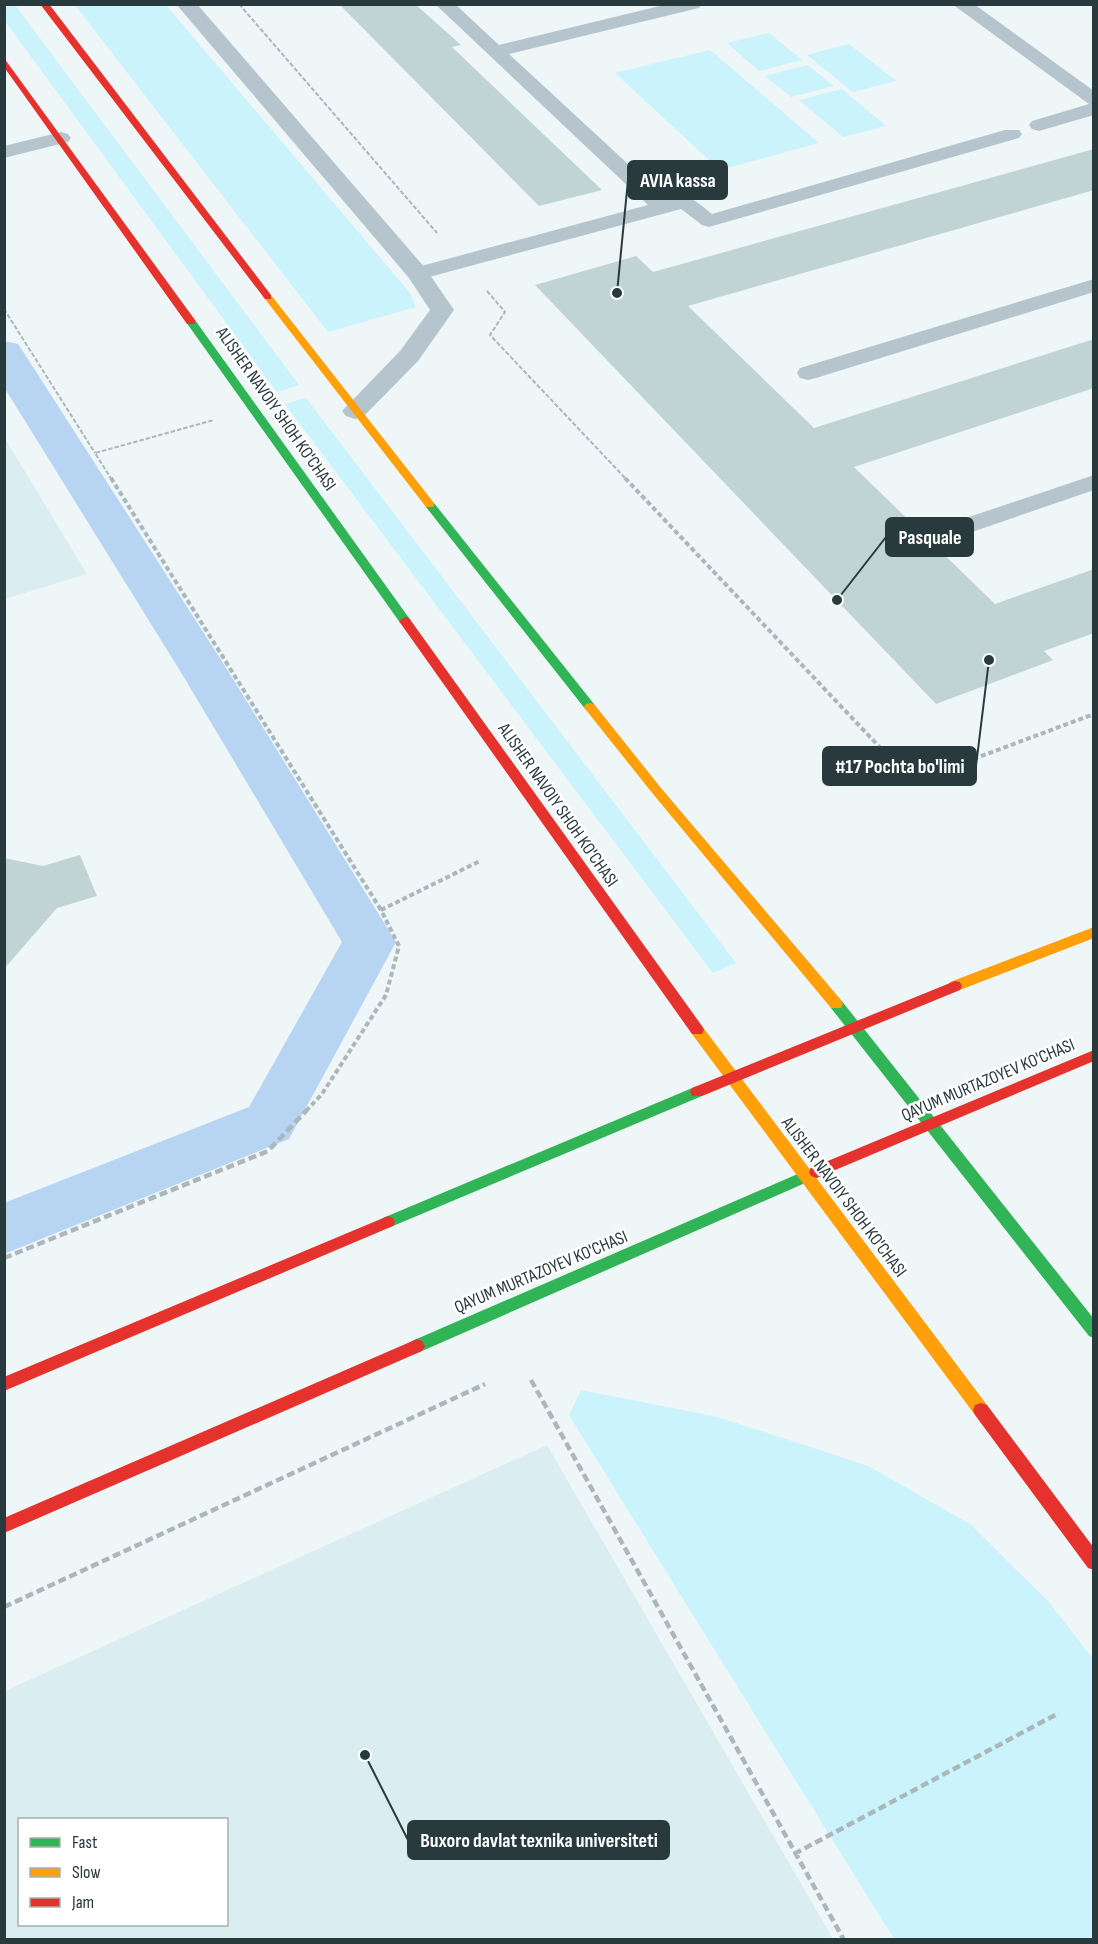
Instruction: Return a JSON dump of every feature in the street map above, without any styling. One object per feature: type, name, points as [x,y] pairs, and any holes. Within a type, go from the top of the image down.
[{"type":"main road","points":[[44,4],[355,411],[657,791],[854,1026],[1094,1331]]},
{"type":"main road","name":"ALISHER NAVOIY SHOH KO'CHASI","points":[[4,60],[731,1077],[1094,1562]]},
{"type":"main road","points":[[4,1384],[478,1186],[731,1077],[1094,932]]},
{"type":"main road","name":"QAYUM MURTAZOYEV KO'CHASI","points":[[4,1526],[931,1122],[1094,1055]]},
{"type":"street","points":[[186,4],[418,274],[442,310],[409,356],[355,411]]},
{"type":"lane","points":[[444,4],[662,207]]},
{"type":"lane","points":[[494,52],[693,4]]},
{"type":"lane","points":[[961,4],[1094,100]]},
{"type":"lane","points":[[1039,125],[1094,109]]},
{"type":"lane","points":[[418,274],[684,202],[709,221],[1012,134]]},
{"type":"lane","points":[[4,152],[61,138]]},
{"type":"lane","points":[[808,373],[1094,285]]},
{"type":"lane","points":[[969,525],[1094,482]]},
{"type":"path","points":[[4,309],[381,910],[399,946],[386,995],[322,1094],[268,1151],[4,1258]]},
{"type":"path","points":[[490,335],[889,757],[944,770],[1094,714]]},
{"type":"path","points":[[95,453],[218,419]]},
{"type":"path","points":[[381,910],[480,861]]},
{"type":"path","points":[[531,1380],[844,1940]]},
{"type":"path","points":[[4,1607],[485,1384]]},
{"type":"path","points":[[794,1854],[1059,1713]]},
{"type":"shaded area","points":[[4,5],[15,5],[299,385],[277,392],[5,21]]},
{"type":"shaded area","points":[[75,5],[166,5],[410,293],[416,307],[328,332]]},
{"type":"shaded area","points":[[769,33],[802,60],[759,71],[727,43]]},
{"type":"shaded area","points":[[849,44],[896,81],[853,92],[807,55]]},
{"type":"shaded area","points":[[710,50],[819,143],[720,170],[615,73]]},
{"type":"shaded area","points":[[807,65],[834,86],[791,97],[765,76]]},
{"type":"shaded area","points":[[842,89],[886,126],[843,137],[799,100]]},
{"type":"shaded area","points":[[306,398],[736,963],[713,973],[285,404]]},
{"type":"shaded area","points":[[4,437],[87,574],[5,599],[4,599]]},
{"type":"shaded area","points":[[581,1390],[718,1417],[868,1466],[970,1524],[1048,1601],[1093,1659],[1093,1939],[894,1939],[569,1415]]},
{"type":"shaded area","points":[[547,1445],[833,1939],[5,1939],[5,1691]]},
{"type":"building","points":[[339,4],[415,4],[461,45],[452,47],[602,190],[539,206]]},
{"type":"building","points":[[1094,149],[1094,190],[688,306],[814,428],[1094,339],[1094,388],[854,467],[995,604],[1094,569],[1094,633],[1044,651],[1053,660],[936,704],[535,285],[636,256],[653,272]]},
{"type":"building","points":[[80,855],[97,896],[57,908],[4,969],[4,858],[43,866]]},
{"type":"waterway","points":[[4,353],[206,674],[369,942],[269,1123],[4,1229]]},
{"type":"traffic: fast","points":[[191,322],[405,621]]},
{"type":"traffic: fast","points":[[430,505],[590,707]]},
{"type":"traffic: fast","points":[[836,1004],[1094,1331]]},
{"type":"traffic: fast","points":[[388,1222],[697,1092]]},
{"type":"traffic: fast","points":[[417,1346],[816,1172]]},
{"type":"traffic: slow","points":[[268,297],[430,505]]},
{"type":"traffic: slow","points":[[590,707],[657,791],[836,1004]]},
{"type":"traffic: slow","points":[[955,986],[1094,932]]},
{"type":"traffic: slow","points":[[697,1030],[981,1410]]},
{"type":"traffic: jam","points":[[44,4],[268,297]]},
{"type":"traffic: jam","points":[[4,60],[191,322]]},
{"type":"traffic: jam","points":[[405,621],[697,1030]]},
{"type":"traffic: jam","points":[[697,1092],[955,986]]},
{"type":"traffic: jam","points":[[816,1172],[1094,1055]]},
{"type":"traffic: jam","points":[[4,1384],[388,1222]]},
{"type":"traffic: jam","points":[[4,1526],[417,1346]]},
{"type":"traffic: jam","points":[[981,1410],[1094,1562]]},
{"type":"place","name":"AVIA kassa","points":[[617,293]]},
{"type":"place","name":"Pasquale","points":[[837,600]]},
{"type":"place","name":"#17 Pochta bo'limi","points":[[989,660]]},
{"type":"place","name":"Buxoro davlat texnika universiteti","points":[[365,1755]]}]
